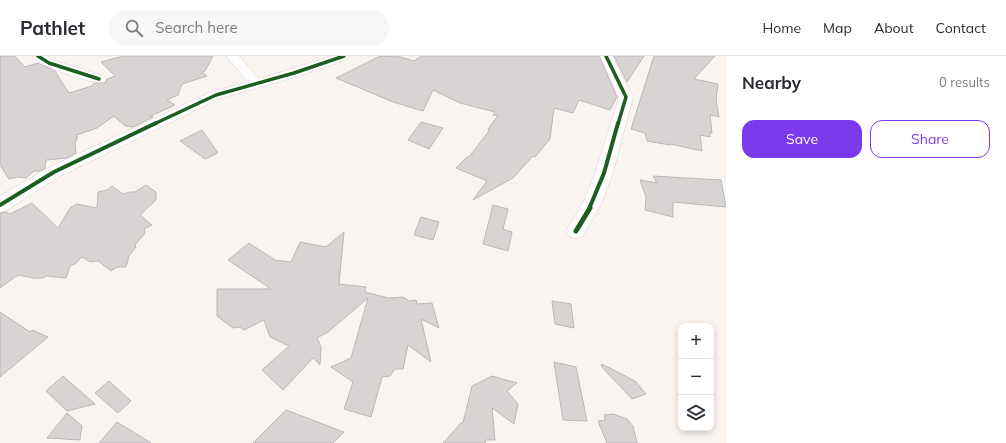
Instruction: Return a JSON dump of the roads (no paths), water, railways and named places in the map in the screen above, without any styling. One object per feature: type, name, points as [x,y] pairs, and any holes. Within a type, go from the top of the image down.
[{"type":"street","points":[[38,56],[49,63],[99,79]]},
{"type":"street","points":[[232,56],[256,83]]},
{"type":"street","points":[[0,205],[54,172],[192,105],[216,95],[294,73],[344,56]]},
{"type":"street","points":[[576,231],[592,204],[604,173],[626,98],[606,56]]}]
